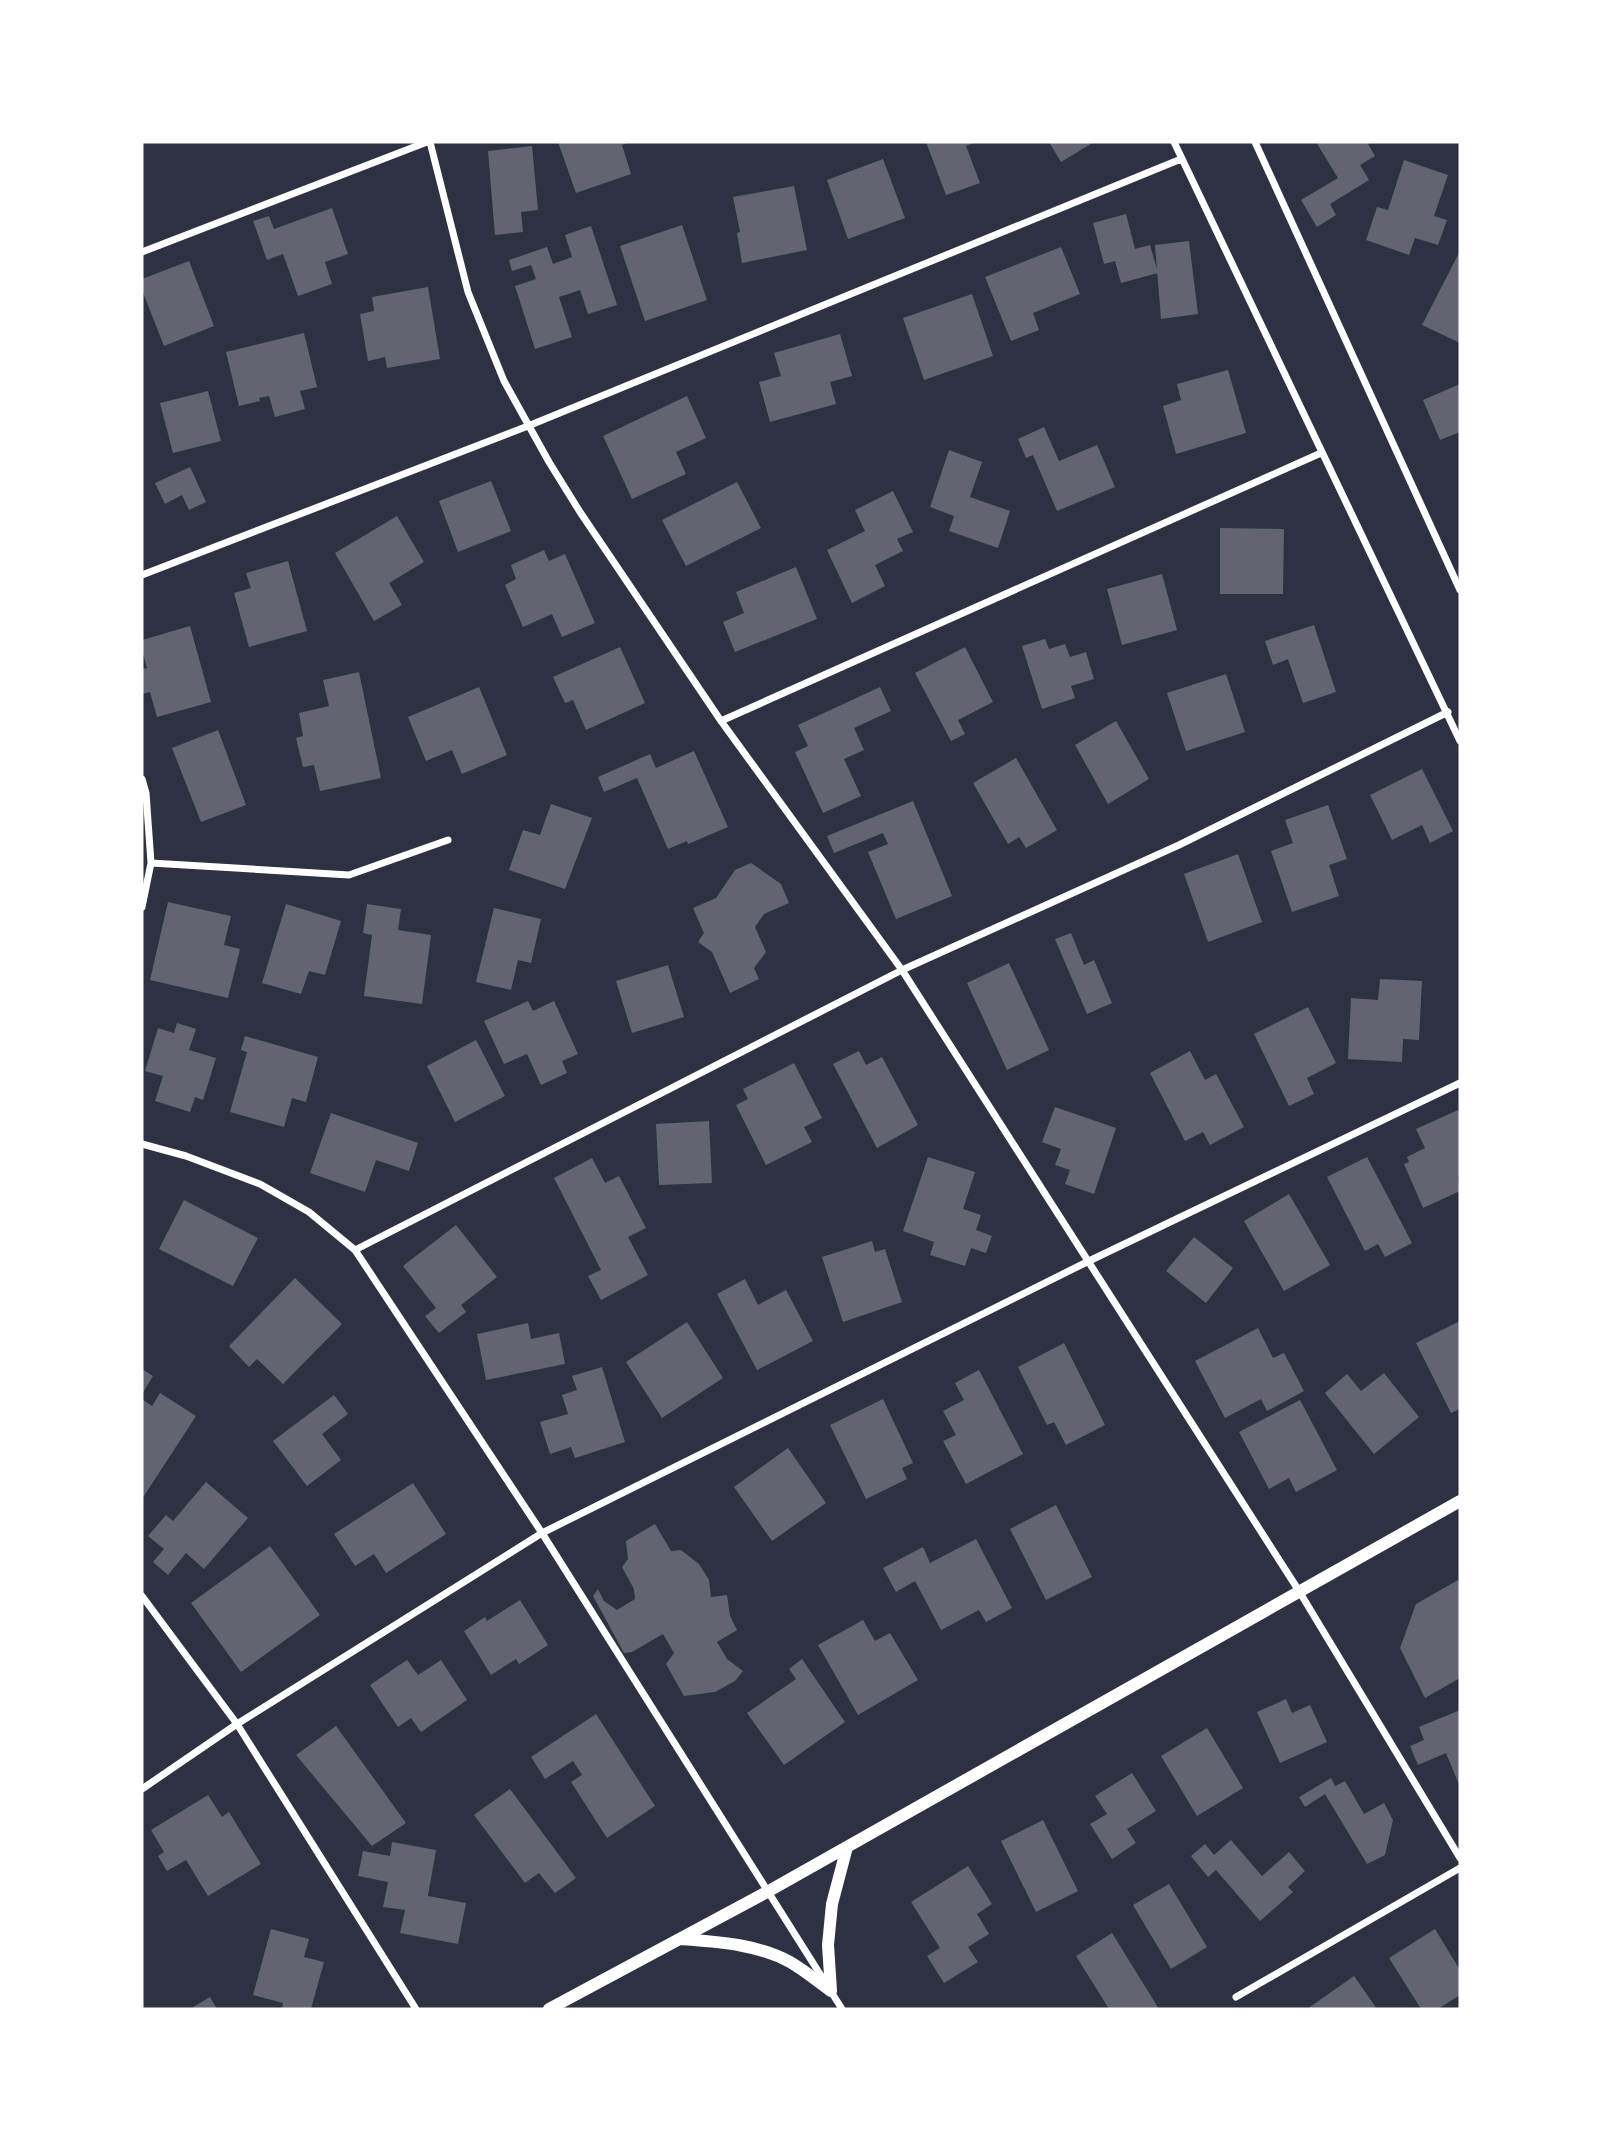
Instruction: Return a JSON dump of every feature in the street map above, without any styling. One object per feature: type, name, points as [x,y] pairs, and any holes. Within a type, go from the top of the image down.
[{"type":"street","points":[[142,252],[429,142],[468,292],[504,381],[528,426],[580,512],[721,721],[902,970],[1299,1591],[1460,1858]]},
{"type":"street","points":[[1174,142],[1460,741]]},
{"type":"street","points":[[1255,142],[1460,590]]},
{"type":"street","points":[[142,575],[528,426],[1181,159]]},
{"type":"street","points":[[721,721],[1321,453]]},
{"type":"street","points":[[355,1251],[902,970],[1179,845],[1447,712]]},
{"type":"street","points":[[142,779],[146,793],[151,863],[142,907]]},
{"type":"street","points":[[151,863],[349,875],[448,840]]},
{"type":"street","points":[[142,1789],[237,1724],[542,1533],[1088,1261],[1460,1083]]},
{"type":"street","points":[[142,1144],[186,1156],[260,1184],[309,1212],[355,1251],[542,1533],[842,2009]]},
{"type":"street","points":[[549,2009],[767,1892],[1460,1501]]},
{"type":"street","points":[[142,1596],[237,1724],[416,2009]]},
{"type":"street","points":[[831,1991],[828,1945],[832,1905],[847,1847]]},
{"type":"street","points":[[1236,1997],[1460,1868]]},
{"type":"street","points":[[681,1939],[719,1942],[768,1952],[790,1962],[831,1991]]},
{"type":"building","points":[[558,142],[631,142],[622,145],[631,174],[576,193]]},
{"type":"building","points":[[926,142],[976,142],[966,146],[980,183],[946,195]]},
{"type":"building","points":[[1049,142],[1094,142],[1061,162]]},
{"type":"building","points":[[1316,142],[1372,142],[1368,144],[1375,156],[1360,165],[1369,180],[1330,204],[1336,215],[1317,227],[1301,200],[1338,178]]},
{"type":"building","points":[[532,146],[538,210],[521,212],[523,232],[495,235],[488,151]]},
{"type":"building","points":[[883,159],[905,218],[848,239],[827,180]]},
{"type":"building","points":[[1404,160],[1448,175],[1434,216],[1447,220],[1438,245],[1415,238],[1409,255],[1366,240],[1377,207],[1388,210]]},
{"type":"building","points":[[794,186],[807,250],[742,263],[737,233],[740,232],[733,197]]},
{"type":"building","points":[[332,208],[348,254],[325,262],[332,284],[298,296],[283,254],[267,260],[253,221],[269,216],[274,229]]},
{"type":"building","points":[[1126,214],[1135,249],[1150,245],[1158,273],[1121,283],[1115,261],[1104,264],[1093,223]]},
{"type":"building","points":[[682,225],[707,300],[645,321],[620,246]]},
{"type":"building","points":[[591,226],[617,305],[588,314],[580,290],[559,297],[572,337],[535,349],[515,286],[536,279],[531,265],[512,271],[509,260],[547,247],[553,264],[572,257],[565,235]]},
{"type":"building","points":[[1189,241],[1198,314],[1161,319],[1155,245]]},
{"type":"building","points":[[1061,247],[1080,294],[1033,313],[1039,330],[1011,341],[985,277]]},
{"type":"building","points":[[1460,251],[1460,343],[1422,325]]},
{"type":"building","points":[[189,261],[214,326],[164,346],[142,290],[142,279]]},
{"type":"building","points":[[428,287],[440,359],[387,368],[385,357],[368,361],[360,314],[374,311],[372,297]]},
{"type":"building","points":[[972,294],[993,356],[924,380],[903,318]]},
{"type":"building","points":[[304,333],[317,387],[300,391],[305,409],[275,417],[269,396],[239,406],[226,352]]},
{"type":"building","points":[[840,334],[852,376],[830,382],[836,404],[770,422],[759,382],[781,376],[774,353]]},
{"type":"building","points":[[1228,370],[1246,433],[1176,454],[1163,406],[1181,400],[1177,384]]},
{"type":"building","points":[[1460,384],[1460,432],[1440,440],[1423,400]]},
{"type":"building","points":[[208,391],[221,441],[173,453],[160,403]]},
{"type":"building","points":[[687,396],[706,438],[676,452],[686,474],[632,499],[603,436]]},
{"type":"building","points":[[1044,427],[1059,461],[1097,445],[1115,487],[1057,511],[1033,455],[1026,458],[1018,439]]},
{"type":"building","points":[[949,450],[982,462],[970,497],[1010,511],[998,548],[949,531],[954,516],[930,507]]},
{"type":"building","points":[[190,467],[206,502],[189,510],[182,495],[165,504],[155,483]]},
{"type":"building","points":[[491,481],[511,531],[458,552],[439,501]]},
{"type":"building","points":[[737,482],[761,528],[686,566],[662,520]]},
{"type":"building","points":[[893,491],[913,532],[897,539],[903,551],[875,565],[885,586],[852,603],[827,550],[865,531],[855,510]]},
{"type":"building","points":[[397,516],[424,562],[389,583],[402,605],[374,621],[335,553]]},
{"type":"building","points":[[1220,528],[1284,529],[1283,594],[1220,594]]},
{"type":"building","points":[[544,550],[549,561],[565,554],[595,623],[562,637],[552,614],[523,627],[505,585],[516,579],[511,565]]},
{"type":"building","points":[[288,561],[307,631],[249,647],[234,593],[251,588],[246,573]]},
{"type":"building","points":[[796,567],[817,619],[735,652],[723,622],[744,613],[736,592]]},
{"type":"building","points":[[1162,574],[1177,630],[1122,645],[1107,589]]},
{"type":"building","points":[[1314,625],[1336,692],[1303,703],[1288,659],[1273,665],[1265,641]]},
{"type":"building","points":[[190,626],[211,702],[157,717],[150,692],[142,694],[142,669],[147,668],[142,640]]},
{"type":"building","points":[[1045,639],[1049,649],[1065,644],[1070,657],[1086,652],[1094,679],[1071,686],[1075,698],[1042,709],[1022,646]]},
{"type":"building","points":[[620,647],[645,703],[586,730],[573,700],[565,703],[553,677]]},
{"type":"building","points":[[965,647],[993,702],[958,720],[965,734],[951,741],[915,673]]},
{"type":"building","points":[[359,672],[381,778],[320,791],[314,765],[303,767],[296,738],[303,736],[299,713],[329,706],[323,680]]},
{"type":"building","points":[[1226,674],[1245,732],[1186,751],[1167,693]]},
{"type":"building","points":[[479,687],[507,755],[462,774],[452,750],[426,761],[408,717]]},
{"type":"building","points":[[880,687],[891,711],[854,728],[864,750],[844,759],[861,796],[823,813],[795,752],[808,746],[798,725]]},
{"type":"building","points":[[1116,721],[1149,779],[1108,804],[1075,745]]},
{"type":"building","points":[[218,730],[246,805],[201,822],[172,748]]},
{"type":"building","points":[[694,751],[728,827],[688,844],[687,841],[668,849],[637,778],[604,792],[598,777],[650,754],[656,768]]},
{"type":"building","points":[[1016,758],[1057,830],[1026,848],[1019,837],[1008,844],[973,783]]},
{"type":"building","points":[[1422,769],[1453,831],[1430,843],[1422,825],[1392,840],[1370,795]]},
{"type":"building","points":[[913,801],[952,896],[896,919],[868,852],[888,844],[883,833],[834,853],[827,836]]},
{"type":"building","points":[[551,804],[592,818],[565,889],[509,870],[523,830],[540,835]]},
{"type":"building","points":[[1328,805],[1347,859],[1329,865],[1339,896],[1292,912],[1271,851],[1293,843],[1285,820]]},
{"type":"building","points":[[1238,854],[1262,922],[1208,942],[1184,874]]},
{"type":"building","points":[[751,863],[781,884],[789,903],[764,914],[755,927],[766,952],[754,968],[759,979],[730,993],[712,952],[698,942],[704,933],[693,908],[716,898],[735,870]]},
{"type":"building","points":[[168,902],[231,916],[224,945],[240,949],[228,998],[150,980]]},
{"type":"building","points":[[286,904],[341,921],[325,975],[309,971],[301,994],[262,983]]},
{"type":"building","points":[[367,904],[401,909],[398,930],[431,935],[422,1004],[364,996],[372,935],[363,933]]},
{"type":"building","points":[[494,908],[541,919],[531,963],[518,960],[511,990],[476,982]]},
{"type":"building","points":[[1071,933],[1084,965],[1094,960],[1112,1003],[1087,1014],[1055,939]]},
{"type":"building","points":[[1009,963],[1049,1050],[1007,1070],[967,983]]},
{"type":"building","points":[[668,965],[684,1017],[632,1033],[616,981]]},
{"type":"building","points":[[1380,979],[1422,981],[1419,1040],[1403,1039],[1402,1062],[1348,1059],[1351,998],[1378,1000]]},
{"type":"building","points":[[528,1001],[533,1011],[554,1001],[578,1054],[562,1061],[567,1073],[541,1085],[527,1054],[504,1064],[484,1021]]},
{"type":"building","points":[[1308,1007],[1336,1063],[1307,1078],[1314,1094],[1289,1106],[1254,1034]]},
{"type":"building","points":[[177,1023],[196,1029],[189,1050],[216,1058],[203,1100],[195,1097],[190,1112],[155,1101],[163,1076],[145,1071],[158,1028],[174,1033]]},
{"type":"building","points":[[245,1036],[318,1057],[306,1102],[292,1098],[284,1127],[230,1112],[247,1052],[241,1050]]},
{"type":"building","points":[[476,1040],[505,1096],[455,1122],[427,1066]]},
{"type":"building","points":[[859,1051],[866,1065],[882,1057],[918,1125],[877,1148],[833,1064]]},
{"type":"building","points":[[1190,1051],[1205,1080],[1216,1074],[1244,1127],[1210,1145],[1203,1132],[1185,1141],[1150,1073]]},
{"type":"building","points":[[794,1063],[822,1118],[804,1127],[812,1142],[766,1165],[736,1105],[748,1099],[743,1089]]},
{"type":"building","points":[[1055,1107],[1116,1128],[1094,1194],[1065,1184],[1070,1170],[1055,1165],[1061,1149],[1042,1142]]},
{"type":"building","points":[[1458,1110],[1460,1191],[1423,1208],[1404,1164],[1409,1162],[1407,1157],[1425,1148],[1416,1129]]},
{"type":"building","points":[[331,1113],[418,1143],[409,1171],[376,1160],[365,1192],[310,1173]]},
{"type":"building","points":[[709,1121],[712,1183],[659,1185],[656,1124]]},
{"type":"building","points":[[928,1157],[975,1172],[963,1209],[981,1215],[976,1230],[992,1236],[986,1253],[971,1248],[965,1266],[930,1255],[934,1242],[903,1231]]},
{"type":"building","points":[[1367,1157],[1412,1243],[1385,1257],[1378,1244],[1365,1251],[1327,1177]]},
{"type":"building","points":[[592,1158],[605,1183],[619,1176],[646,1228],[628,1237],[648,1275],[601,1300],[588,1276],[601,1270],[554,1178]]},
{"type":"building","points":[[1289,1194],[1330,1265],[1284,1291],[1244,1221]]},
{"type":"building","points":[[184,1200],[258,1238],[233,1286],[159,1249]]},
{"type":"building","points":[[456,1225],[497,1277],[461,1305],[466,1312],[439,1333],[425,1316],[436,1308],[403,1266]]},
{"type":"building","points":[[1194,1237],[1233,1268],[1206,1303],[1166,1271]]},
{"type":"building","points":[[872,1241],[875,1252],[885,1249],[902,1302],[843,1322],[822,1257]]},
{"type":"building","points":[[295,1278],[342,1324],[283,1384],[257,1359],[249,1367],[229,1346]]},
{"type":"building","points":[[745,1279],[758,1305],[786,1290],[813,1341],[757,1370],[717,1294]]},
{"type":"building","points":[[1460,1321],[1460,1409],[1451,1413],[1416,1343]]},
{"type":"building","points":[[687,1322],[723,1378],[662,1418],[626,1362]]},
{"type":"building","points":[[528,1323],[531,1339],[559,1333],[565,1364],[486,1380],[477,1334]]},
{"type":"building","points":[[1258,1328],[1273,1358],[1284,1353],[1304,1391],[1267,1411],[1261,1399],[1225,1418],[1195,1361]]},
{"type":"building","points":[[1064,1343],[1105,1425],[1066,1445],[1054,1422],[1047,1425],[1018,1367]]},
{"type":"building","points":[[602,1367],[625,1442],[575,1458],[571,1447],[550,1454],[540,1422],[568,1414],[562,1395],[577,1390],[572,1376]]},
{"type":"building","points":[[142,1369],[153,1376],[142,1394]]},
{"type":"building","points":[[979,1370],[1023,1454],[966,1484],[943,1441],[956,1435],[943,1411],[964,1400],[955,1383]]},
{"type":"building","points":[[1384,1373],[1419,1417],[1374,1454],[1325,1393],[1347,1374],[1361,1391]]},
{"type":"building","points":[[160,1393],[196,1416],[142,1499],[142,1399],[152,1406]]},
{"type":"building","points":[[334,1395],[348,1414],[322,1434],[341,1460],[307,1486],[273,1441]]},
{"type":"building","points":[[883,1399],[913,1463],[902,1468],[907,1479],[866,1499],[830,1425]]},
{"type":"building","points":[[1300,1400],[1337,1470],[1296,1492],[1289,1478],[1269,1489],[1239,1432]]},
{"type":"building","points":[[788,1448],[826,1503],[772,1541],[734,1487]]},
{"type":"building","points":[[206,1482],[248,1518],[204,1569],[186,1553],[168,1575],[153,1562],[164,1549],[148,1536],[166,1515],[173,1521]]},
{"type":"building","points":[[413,1483],[446,1534],[386,1573],[374,1554],[355,1566],[334,1534]]},
{"type":"building","points":[[1056,1505],[1092,1577],[1046,1600],[1010,1529]]},
{"type":"building","points":[[655,1524],[671,1551],[681,1550],[699,1564],[709,1580],[711,1597],[727,1595],[730,1616],[737,1630],[717,1642],[727,1659],[743,1671],[735,1681],[715,1692],[684,1696],[666,1664],[674,1653],[663,1634],[632,1652],[624,1653],[593,1596],[598,1589],[604,1601],[617,1610],[635,1599],[634,1589],[622,1567],[628,1559],[626,1541]]},
{"type":"building","points":[[976,1539],[1012,1608],[986,1622],[979,1610],[941,1630],[915,1581],[896,1592],[883,1568],[923,1547],[930,1563]]},
{"type":"building","points":[[270,1546],[320,1615],[241,1672],[191,1603]]},
{"type":"building","points":[[1458,1580],[1460,1678],[1425,1698],[1400,1648],[1416,1604]]},
{"type":"building","points":[[520,1600],[548,1645],[519,1664],[516,1659],[491,1675],[464,1631],[485,1617],[487,1621]]},
{"type":"building","points":[[863,1620],[875,1641],[890,1633],[918,1680],[858,1715],[818,1645]]},
{"type":"building","points":[[802,1659],[845,1722],[784,1765],[747,1713],[796,1679],[789,1669]]},
{"type":"building","points":[[407,1660],[418,1675],[441,1660],[467,1700],[421,1732],[411,1718],[398,1727],[370,1685]]},
{"type":"building","points":[[1286,1699],[1292,1713],[1310,1705],[1327,1742],[1280,1763],[1257,1712]]},
{"type":"building","points":[[1460,1710],[1460,1787],[1446,1753],[1418,1765],[1410,1746],[1424,1740],[1419,1727]]},
{"type":"building","points":[[596,1714],[655,1806],[607,1838],[571,1782],[582,1775],[573,1761],[545,1779],[531,1757]]},
{"type":"building","points":[[336,1726],[406,1823],[372,1846],[296,1755]]},
{"type":"building","points":[[1207,1728],[1243,1788],[1197,1816],[1161,1756]]},
{"type":"building","points":[[1132,1773],[1156,1811],[1127,1829],[1136,1843],[1112,1859],[1090,1824],[1107,1814],[1095,1796]]},
{"type":"building","points":[[1331,1778],[1335,1786],[1345,1781],[1364,1814],[1384,1803],[1393,1820],[1385,1855],[1367,1864],[1325,1794],[1305,1807],[1299,1797]]},
{"type":"building","points":[[510,1789],[576,1878],[555,1893],[539,1873],[525,1883],[474,1815]]},
{"type":"building","points":[[208,1795],[222,1817],[229,1812],[261,1864],[208,1896],[186,1860],[167,1871],[158,1856],[164,1852],[151,1830]]},
{"type":"building","points":[[1043,1820],[1078,1891],[1036,1912],[1001,1841]]},
{"type":"building","points":[[1231,1840],[1262,1876],[1289,1852],[1305,1871],[1288,1887],[1293,1892],[1260,1921],[1216,1870],[1208,1877],[1191,1856],[1205,1844],[1214,1855]]},
{"type":"building","points":[[392,1842],[436,1850],[428,1896],[466,1903],[458,1944],[400,1933],[405,1910],[383,1907],[388,1882],[358,1876],[363,1851],[390,1856]]},
{"type":"building","points":[[968,1866],[992,1904],[977,1914],[989,1934],[968,1947],[978,1962],[944,1983],[927,1956],[940,1948],[911,1902]]},
{"type":"building","points":[[1169,1884],[1207,1947],[1171,1969],[1133,1905]]},
{"type":"building","points":[[271,1929],[309,1939],[304,1957],[324,1962],[311,2009],[282,2009],[283,2003],[253,1995]]},
{"type":"building","points":[[1435,1929],[1460,1970],[1460,1995],[1438,2009],[1421,2009],[1389,1958]]},
{"type":"building","points":[[1112,1933],[1159,2009],[1109,2009],[1076,1956]]},
{"type":"building","points":[[1354,1976],[1377,2009],[1307,2009]]},
{"type":"building","points":[[210,1997],[217,2009],[190,2009]]}]
